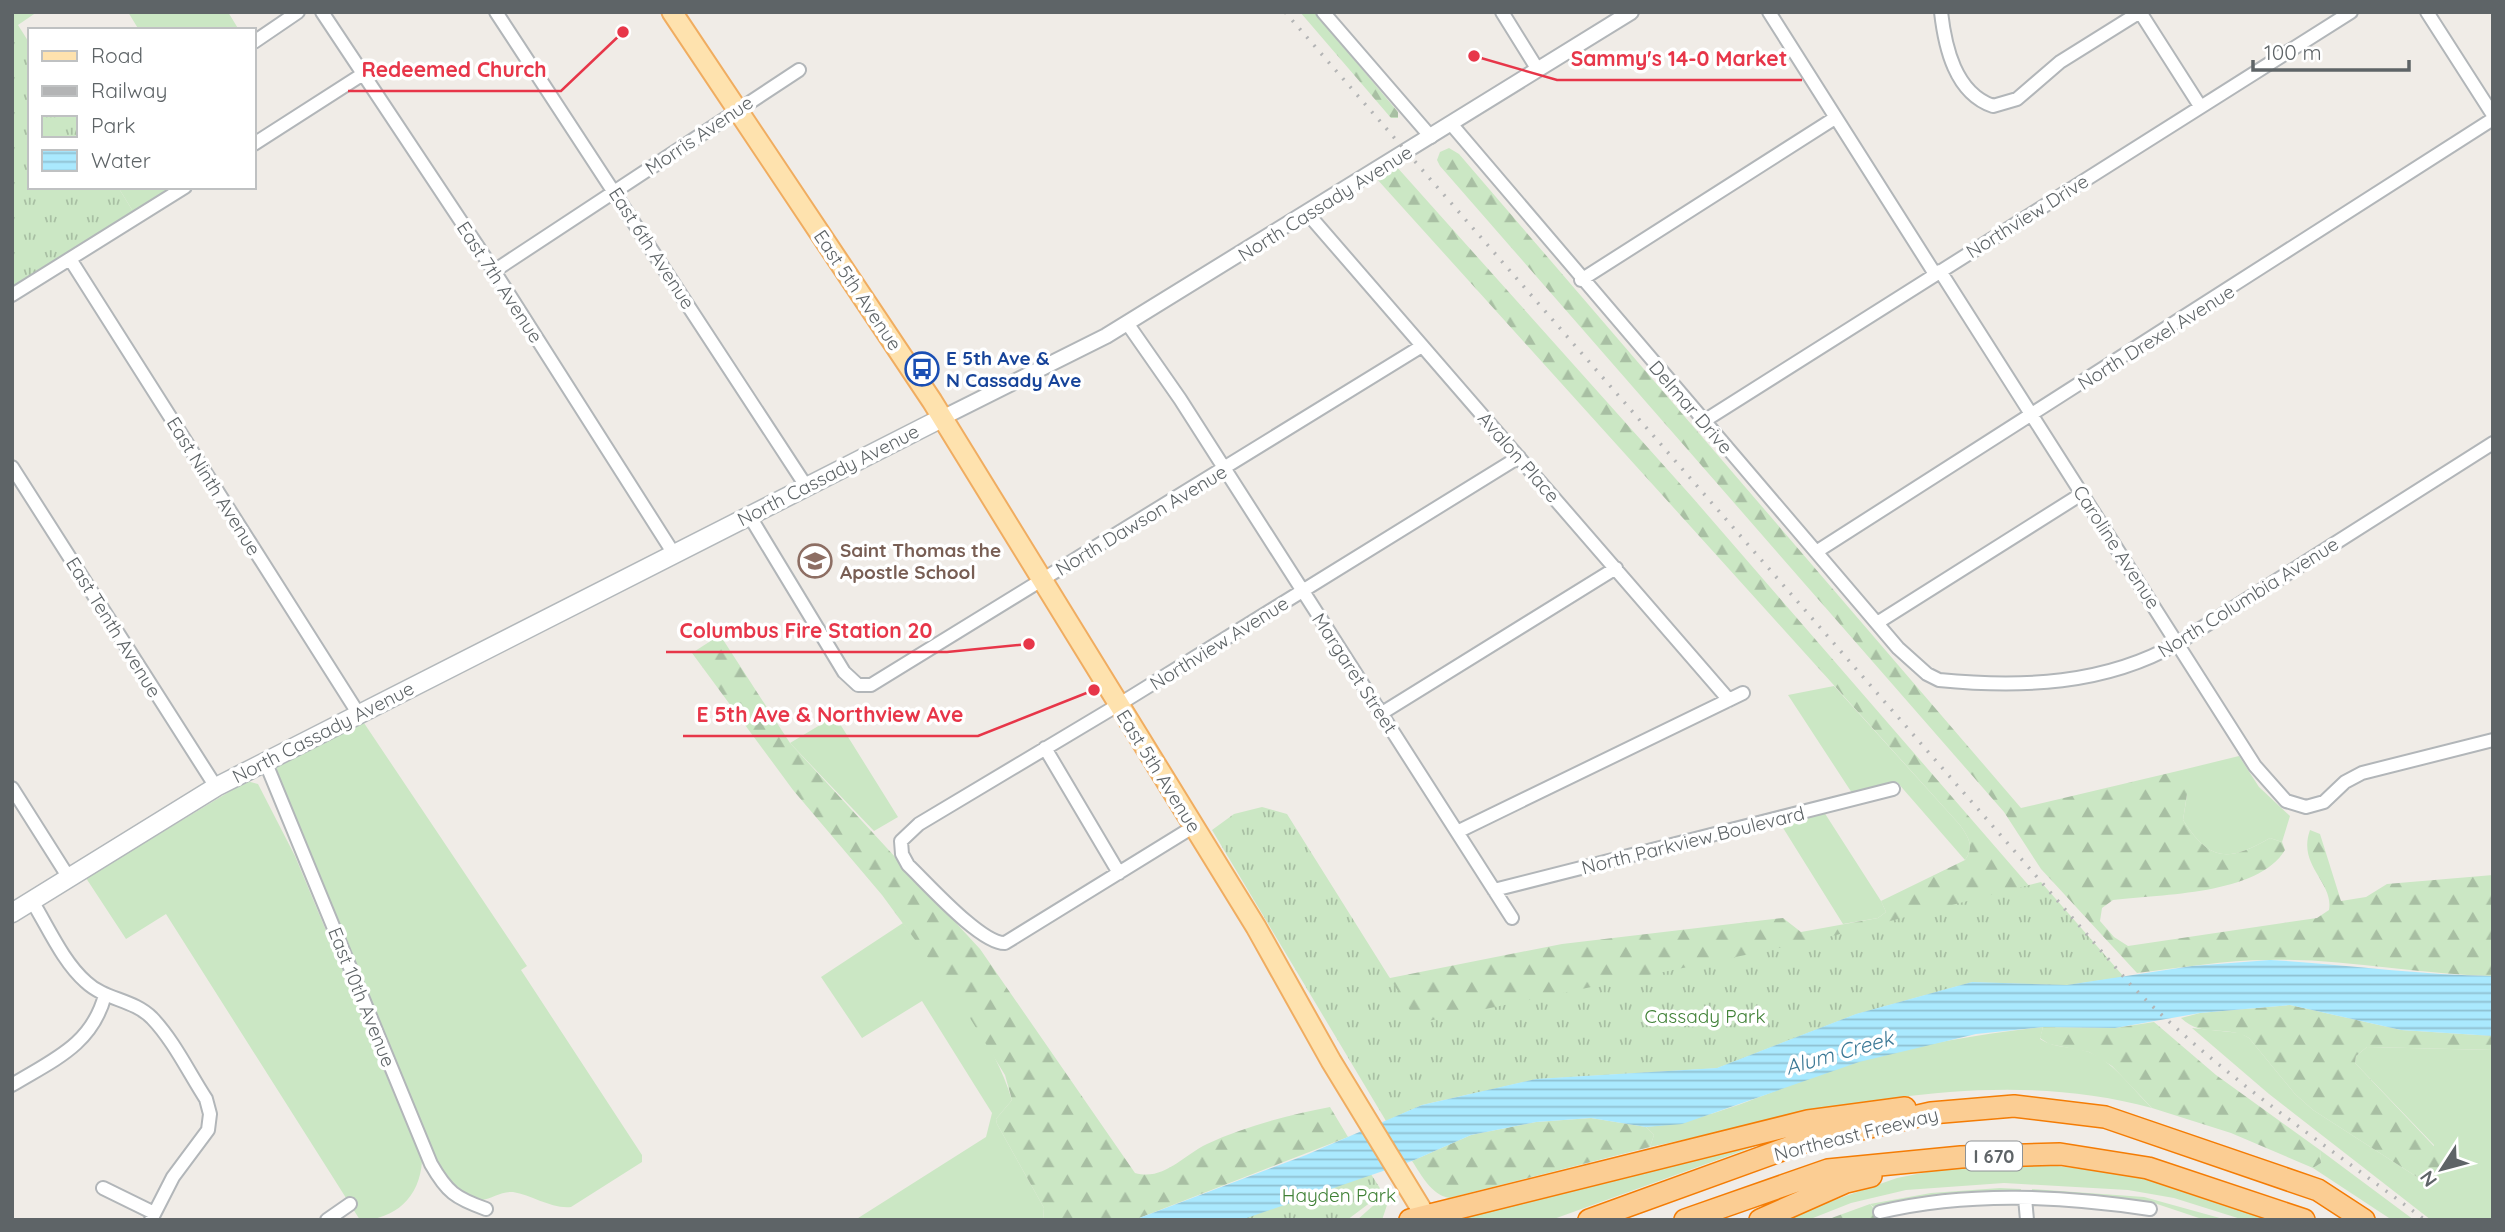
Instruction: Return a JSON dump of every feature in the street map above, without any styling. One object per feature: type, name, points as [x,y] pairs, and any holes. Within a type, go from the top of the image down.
[{"type":"highway","points":[[1421,1218],[1651,1158],[1840,1115],[1926,1105],[1998,1108]]},
{"type":"highway","name":"Northeast Freeway","points":[[1588,1220],[1804,1142],[1931,1113],[2014,1106],[2105,1117],[2318,1190],[2364,1220]]},
{"type":"highway","name":"Northeast Freeway","points":[[1685,1220],[1828,1170],[1961,1157],[2073,1156],[2148,1168],[2304,1220]]},
{"type":"highway","points":[[1759,1220],[1846,1182],[1934,1161]]},
{"type":"main road","name":"East 5th Avenue","points":[[672,12],[942,418],[1256,927],[1346,1087],[1410,1191],[1421,1218]]},
{"type":"main road","name":"North Cassady Avenue","points":[[12,914],[216,787],[942,418]]},
{"type":"street","points":[[256,41],[298,12]]},
{"type":"street","name":"East 7th Avenue","points":[[322,12],[495,271],[674,554]]},
{"type":"street","name":"East 6th Avenue","points":[[496,12],[806,486]]},
{"type":"street","points":[[1323,12],[1431,137]]},
{"type":"street","points":[[1502,12],[1538,70]]},
{"type":"street","name":"North Cassady Avenue","points":[[942,418],[1056,363],[1127,323],[1308,214],[1631,12]]},
{"type":"street","name":"Caroline Avenue","points":[[1769,12],[1835,118],[2032,415],[2255,766],[2286,802],[2306,807],[2324,802],[2345,782],[2362,773],[2493,740]]},
{"type":"street","points":[[1941,12],[1952,63],[1969,91],[1983,103],[1993,106],[2017,99],[2060,62],[2140,12],[2200,106]]},
{"type":"street","name":"Northview Drive","points":[[1704,421],[2351,12]]},
{"type":"street","points":[[2427,12],[2493,117]]},
{"type":"street","name":"Morris Avenue","points":[[495,271],[737,108],[799,70]]},
{"type":"street","points":[[256,144],[363,74]]},
{"type":"street","name":"North Drexel Avenue","points":[[1816,552],[2493,117]]},
{"type":"street","points":[[1581,280],[1835,118]]},
{"type":"street","name":"Delmar Drive","points":[[1452,125],[1581,280],[1877,623],[1916,665],[1939,680]]},
{"type":"street","points":[[12,295],[182,189]]},
{"type":"street","name":"Avalon Place","points":[[1308,214],[1729,700]]},
{"type":"street","name":"East Ninth Avenue","points":[[70,259],[358,713]]},
{"type":"street","name":"Margaret Street","points":[[1127,323],[1225,469],[1512,918]]},
{"type":"street","name":"North Dawson Avenue","points":[[749,515],[844,672],[858,685],[871,685],[1422,346]]},
{"type":"street","name":"North Columbia Avenue","points":[[1939,680],[2043,683],[2080,678],[2142,661],[2178,643],[2493,443]]},
{"type":"street","name":"Northview Avenue","points":[[1119,873],[1011,940],[998,943],[981,933],[908,865],[902,854],[901,841],[919,824],[1118,705],[1519,457]]},
{"type":"street","name":"East Tenth Avenue","points":[[12,467],[216,787]]},
{"type":"street","points":[[1877,623],[2082,494]]},
{"type":"street","points":[[1381,713],[1616,568]]},
{"type":"street","points":[[1457,832],[1743,693]]},
{"type":"street","points":[[1045,748],[1119,873],[1193,827]]},
{"type":"street","name":"East 10th Avenue","points":[[265,761],[431,1164],[443,1184],[456,1198],[486,1209]]},
{"type":"street","points":[[12,788],[69,878]]},
{"type":"street","name":"North Parkview Boulevard","points":[[1494,890],[1893,789]]},
{"type":"street","points":[[32,901],[71,965],[86,983],[105,995],[140,1008],[153,1020],[206,1099],[210,1114],[208,1130],[173,1177],[153,1217],[103,1188]]},
{"type":"street","points":[[12,1085],[82,1041],[100,1014],[105,995]]},
{"type":"street","points":[[1880,1212],[1926,1203],[2049,1197],[2150,1209]]},
{"type":"street","points":[[2025,1198],[2028,1220]]},
{"type":"street","points":[[327,1220],[350,1204]]},
{"type":"green space","points":[[12,12],[37,12],[18,25],[28,41],[28,189],[119,189],[134,213],[12,288]]},
{"type":"green space","points":[[128,12],[228,12],[238,28],[138,28]]},
{"type":"green space","points":[[1300,12],[1314,12],[1398,112],[1398,118],[1391,118]]},
{"type":"green space","points":[[1449,148],[1459,154],[2021,808],[2182,770],[2189,781],[2183,820],[2202,844],[2221,854],[2231,854],[2270,838],[2282,842],[2285,850],[2272,865],[2254,876],[2232,884],[2207,890],[2113,900],[2102,908],[2100,921],[2114,937],[2128,946],[2317,918],[2329,910],[2329,900],[2308,854],[2310,830],[2320,834],[2341,901],[2366,897],[2387,884],[2493,875],[2493,976],[2297,960],[2236,961],[2137,973],[2041,869],[2004,812],[1440,166],[1437,160],[1440,152]]},
{"type":"green space","name":"Cassady Park","points":[[1396,166],[1692,497],[2109,978],[2067,985],[1972,982],[1856,1014],[1717,1068],[1536,1079],[1471,1094],[1613,993],[1386,1121],[1370,968],[1390,978],[1562,944],[1783,918],[1801,932],[1878,918],[1886,912],[1881,901],[1965,860],[1970,850],[1968,838],[1960,825],[1376,178]]},
{"type":"green space","points":[[119,189],[172,189],[134,213]]},
{"type":"green space","points":[[720,635],[790,743],[980,949],[1135,1173],[1145,1175],[1164,1171],[1207,1144],[1237,1132],[1283,1117],[1330,1107],[1348,1137],[1134,1220],[1043,1220],[1044,1208],[997,1124],[996,1119],[1012,1100],[1005,1075],[957,997],[882,895],[793,790],[692,653]]},
{"type":"green space","points":[[1834,686],[1960,825],[1970,846],[1965,860],[1897,782],[1852,793],[1788,695]]},
{"type":"green space","points":[[835,716],[898,817],[874,831],[790,743]]},
{"type":"green space","points":[[362,720],[527,966],[521,970],[642,1155],[642,1162],[571,1207],[556,1206],[513,1192],[474,1200],[456,1190],[438,1169],[275,776],[277,767],[284,761]]},
{"type":"green space","points":[[2239,756],[2259,787],[2290,816],[2282,842],[2270,838],[2242,851],[2221,854],[2202,844],[2183,820],[2187,795],[2182,770]]},
{"type":"green space","points":[[247,781],[258,784],[295,856],[422,1161],[411,1195],[394,1211],[384,1216],[360,1220],[166,914],[126,939],[86,878]]},
{"type":"green space","name":"Cassady Park","points":[[1262,807],[1287,814],[1418,1023],[1813,941],[2041,882],[2124,977],[2067,985],[1972,982],[1856,1014],[1717,1068],[1536,1079],[1422,1105],[1386,1121],[1212,830],[1234,814]]},
{"type":"green space","points":[[1824,812],[1881,901],[1886,912],[1878,918],[1843,924],[1780,823]]},
{"type":"green space","points":[[903,923],[965,1007],[1003,1076],[1012,1100],[996,1119],[997,1124],[1044,1208],[1043,1220],[855,1220],[986,1137],[992,1113],[922,1001],[862,1038],[821,977]]},
{"type":"green space","points":[[2290,1005],[2401,1030],[2493,1036],[2493,1050],[2367,1047],[2356,1056],[2355,1063],[2447,1160],[2448,1175],[2443,1183],[2431,1186],[2313,1110],[2295,1094],[2249,1038],[2232,1032],[2198,1028],[2181,1018],[2200,1013]]},
{"type":"green space","points":[[2154,1022],[2216,1075],[2320,1150],[2321,1163],[2313,1168],[2231,1133],[2152,1108],[2112,1066],[2089,1052],[2049,1044],[2040,1038],[2043,1027],[2115,1028]]},
{"type":"green space","points":[[2043,1027],[2040,1039],[2083,1050],[2098,1057],[2115,1070],[2152,1108],[2090,1095],[2027,1090],[1964,1091],[1837,1107],[1650,1147],[1654,1135],[1646,1127],[1701,1117],[1727,1109],[1832,1069],[1951,1040]]},
{"type":"green space","points":[[2192,1028],[2240,1033],[2249,1038],[2295,1094],[2313,1110],[2431,1186],[2434,1145],[2355,1063],[2356,1056],[2367,1047],[2493,1050],[2493,1220],[2431,1220],[2269,1094]]},
{"type":"green space","points":[[1591,1118],[1646,1127],[1654,1135],[1650,1147],[1449,1198],[1432,1188],[1412,1161],[1471,1135],[1536,1122]]},
{"type":"green space","points":[[1778,1138],[1551,1220],[1454,1220]]},
{"type":"green space","points":[[2320,1150],[2414,1220],[2392,1220],[2313,1168],[2321,1163]]},
{"type":"green space","name":"Hayden Park","points":[[1362,1160],[1383,1193],[1347,1220],[1205,1220]]},
{"type":"green space","points":[[2032,1163],[2149,1177],[2274,1220],[2244,1220],[2174,1198],[2128,1190],[2004,1183],[1906,1190],[1851,1203],[1808,1220],[1777,1220],[1897,1178],[1957,1166]]},
{"type":"green space","points":[[2021,1189],[2021,1194],[1878,1211],[1870,1204],[1931,1193]]},
{"type":"green space","points":[[2032,1189],[2144,1197],[2227,1220],[2205,1220],[2151,1202],[2032,1194]]},
{"type":"green space","points":[[1384,1196],[1387,1205],[1382,1220],[1357,1220]]},
{"type":"green space","points":[[1870,1204],[1883,1220],[1826,1220]]},
{"type":"water","name":"Alum Creek","points":[[2270,960],[2493,976],[2493,1036],[2401,1030],[2290,1005],[2200,1013],[2115,1028],[2043,1027],[1976,1034],[1859,1062],[1682,1124],[1646,1127],[1591,1118],[1536,1122],[1471,1135],[1412,1161],[1241,1220],[1134,1220],[1306,1155],[1422,1105],[1536,1079],[1717,1068],[1856,1014],[1972,982],[2067,985],[2192,966]]},
{"type":"railway","points":[[1285,12],[2130,984],[2164,1017],[2236,1078],[2425,1220]]},
{"type":"place","name":"Redeemed Church","points":[[623,32]]},
{"type":"place","name":"Sammy's 14-0 Market","points":[[1474,56]]},
{"type":"place","name":"E 5th Ave & N Cassady Ave","points":[[922,369]]},
{"type":"place","name":"Saint Thomas the Apostle School","points":[[815,561]]},
{"type":"place","name":"Columbus Fire Station 20","points":[[1029,644]]},
{"type":"place","name":"E 5th Ave & Northview Ave","points":[[1094,690]]}]
